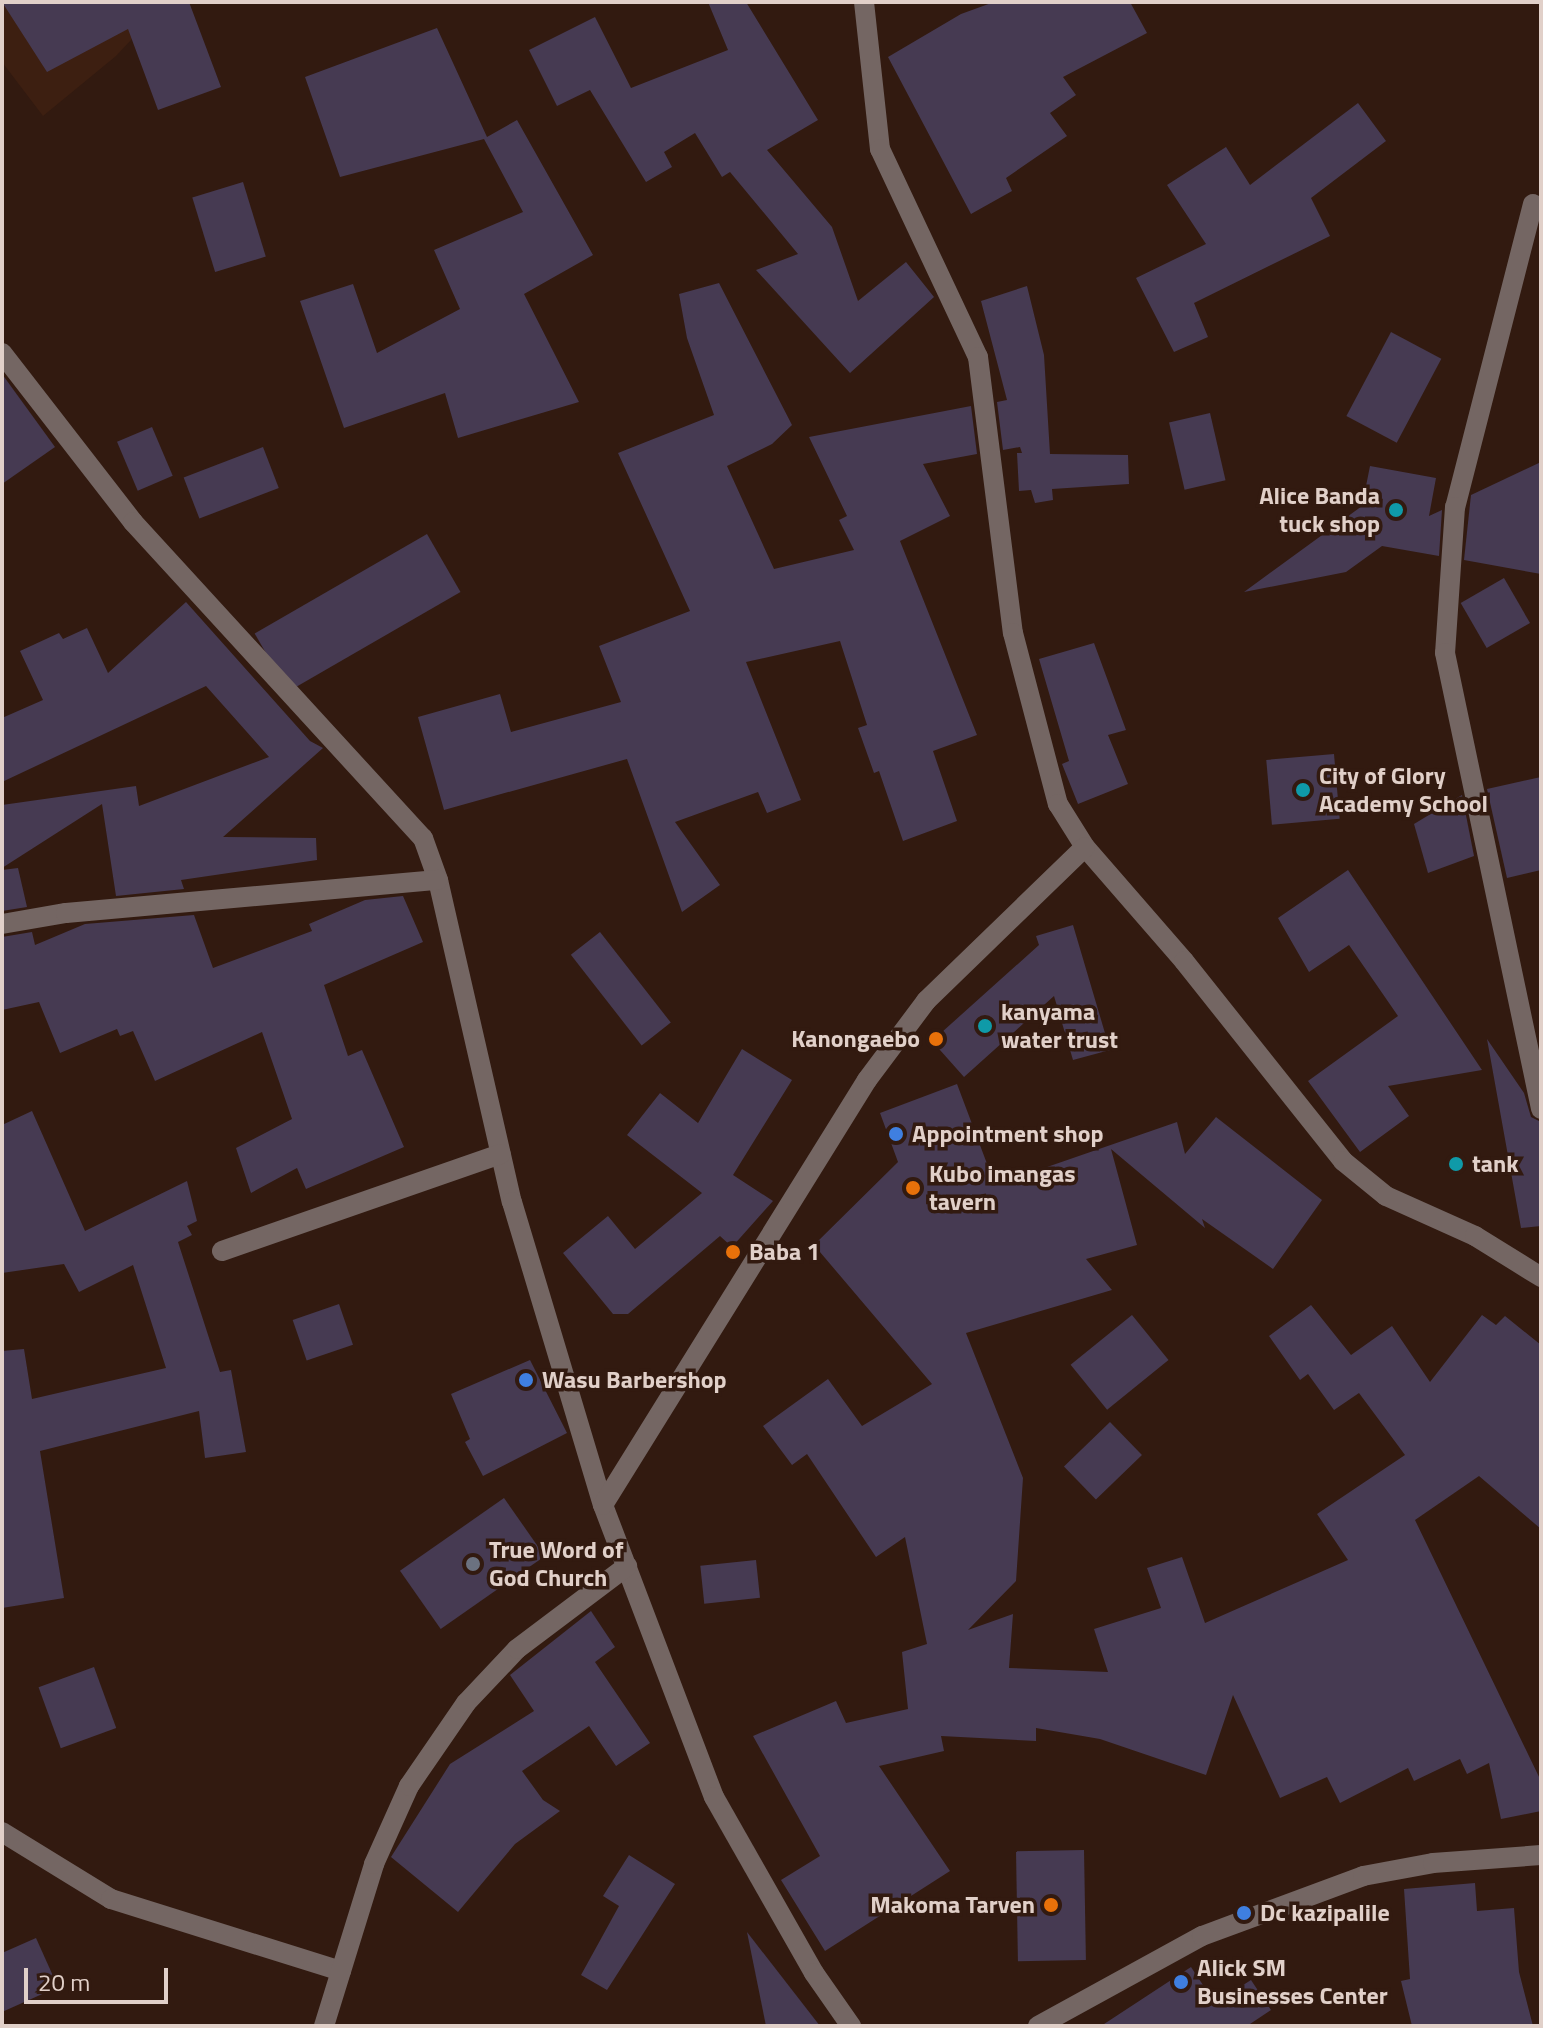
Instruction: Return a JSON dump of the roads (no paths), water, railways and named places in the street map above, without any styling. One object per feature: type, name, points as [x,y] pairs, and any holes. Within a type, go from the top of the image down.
[{"type":"street","points":[[864,2],[880,149],[978,357],[1013,633],[1040,750],[1058,804],[1085,847],[1184,961],[1343,1161],[1386,1196],[1475,1236],[1541,1277]]},
{"type":"street","points":[[1533,204],[1455,507],[1445,653],[1541,1109]]},
{"type":"street","points":[[2,353],[133,522],[423,838],[438,880],[501,1154],[603,1505],[714,1797],[814,1973],[851,2026]]},
{"type":"street","points":[[603,1505],[867,1080],[926,1001],[1085,847]]},
{"type":"street","points":[[2,924],[66,913],[438,880]]},
{"type":"street","points":[[222,1251],[501,1154]]},
{"type":"street","points":[[324,2026],[374,1864],[403,1799],[466,1703],[550,1620],[627,1566]]},
{"type":"street","points":[[2,1832],[111,1899],[341,1971]]},
{"type":"street","points":[[1038,2026],[1202,1936],[1349,1880],[1433,1863],[1541,1855]]},
{"type":"place","name":"Alice Banda tuck shop","points":[[1396,510]]},
{"type":"place","name":"City of Glory Academy School","points":[[1303,790]]},
{"type":"place","name":"kanyama water trust","points":[[985,1026]]},
{"type":"place","name":"Kanongaebo","points":[[936,1039]]},
{"type":"place","name":"Appointment shop","points":[[896,1134]]},
{"type":"place","name":"tank","points":[[1456,1164]]},
{"type":"place","name":"Kubo imangas tavern","points":[[913,1188]]},
{"type":"place","name":"Baba 1","points":[[733,1252]]},
{"type":"place","name":"Wasu Barbershop","points":[[526,1380]]},
{"type":"place","name":"True Word of God Church","points":[[473,1564]]},
{"type":"place","name":"Makoma Tarven","points":[[1051,1905]]},
{"type":"place","name":"Dc kazipalile","points":[[1244,1913]]},
{"type":"place","name":"Alick SM Businesses Center","points":[[1181,1982]]}]
